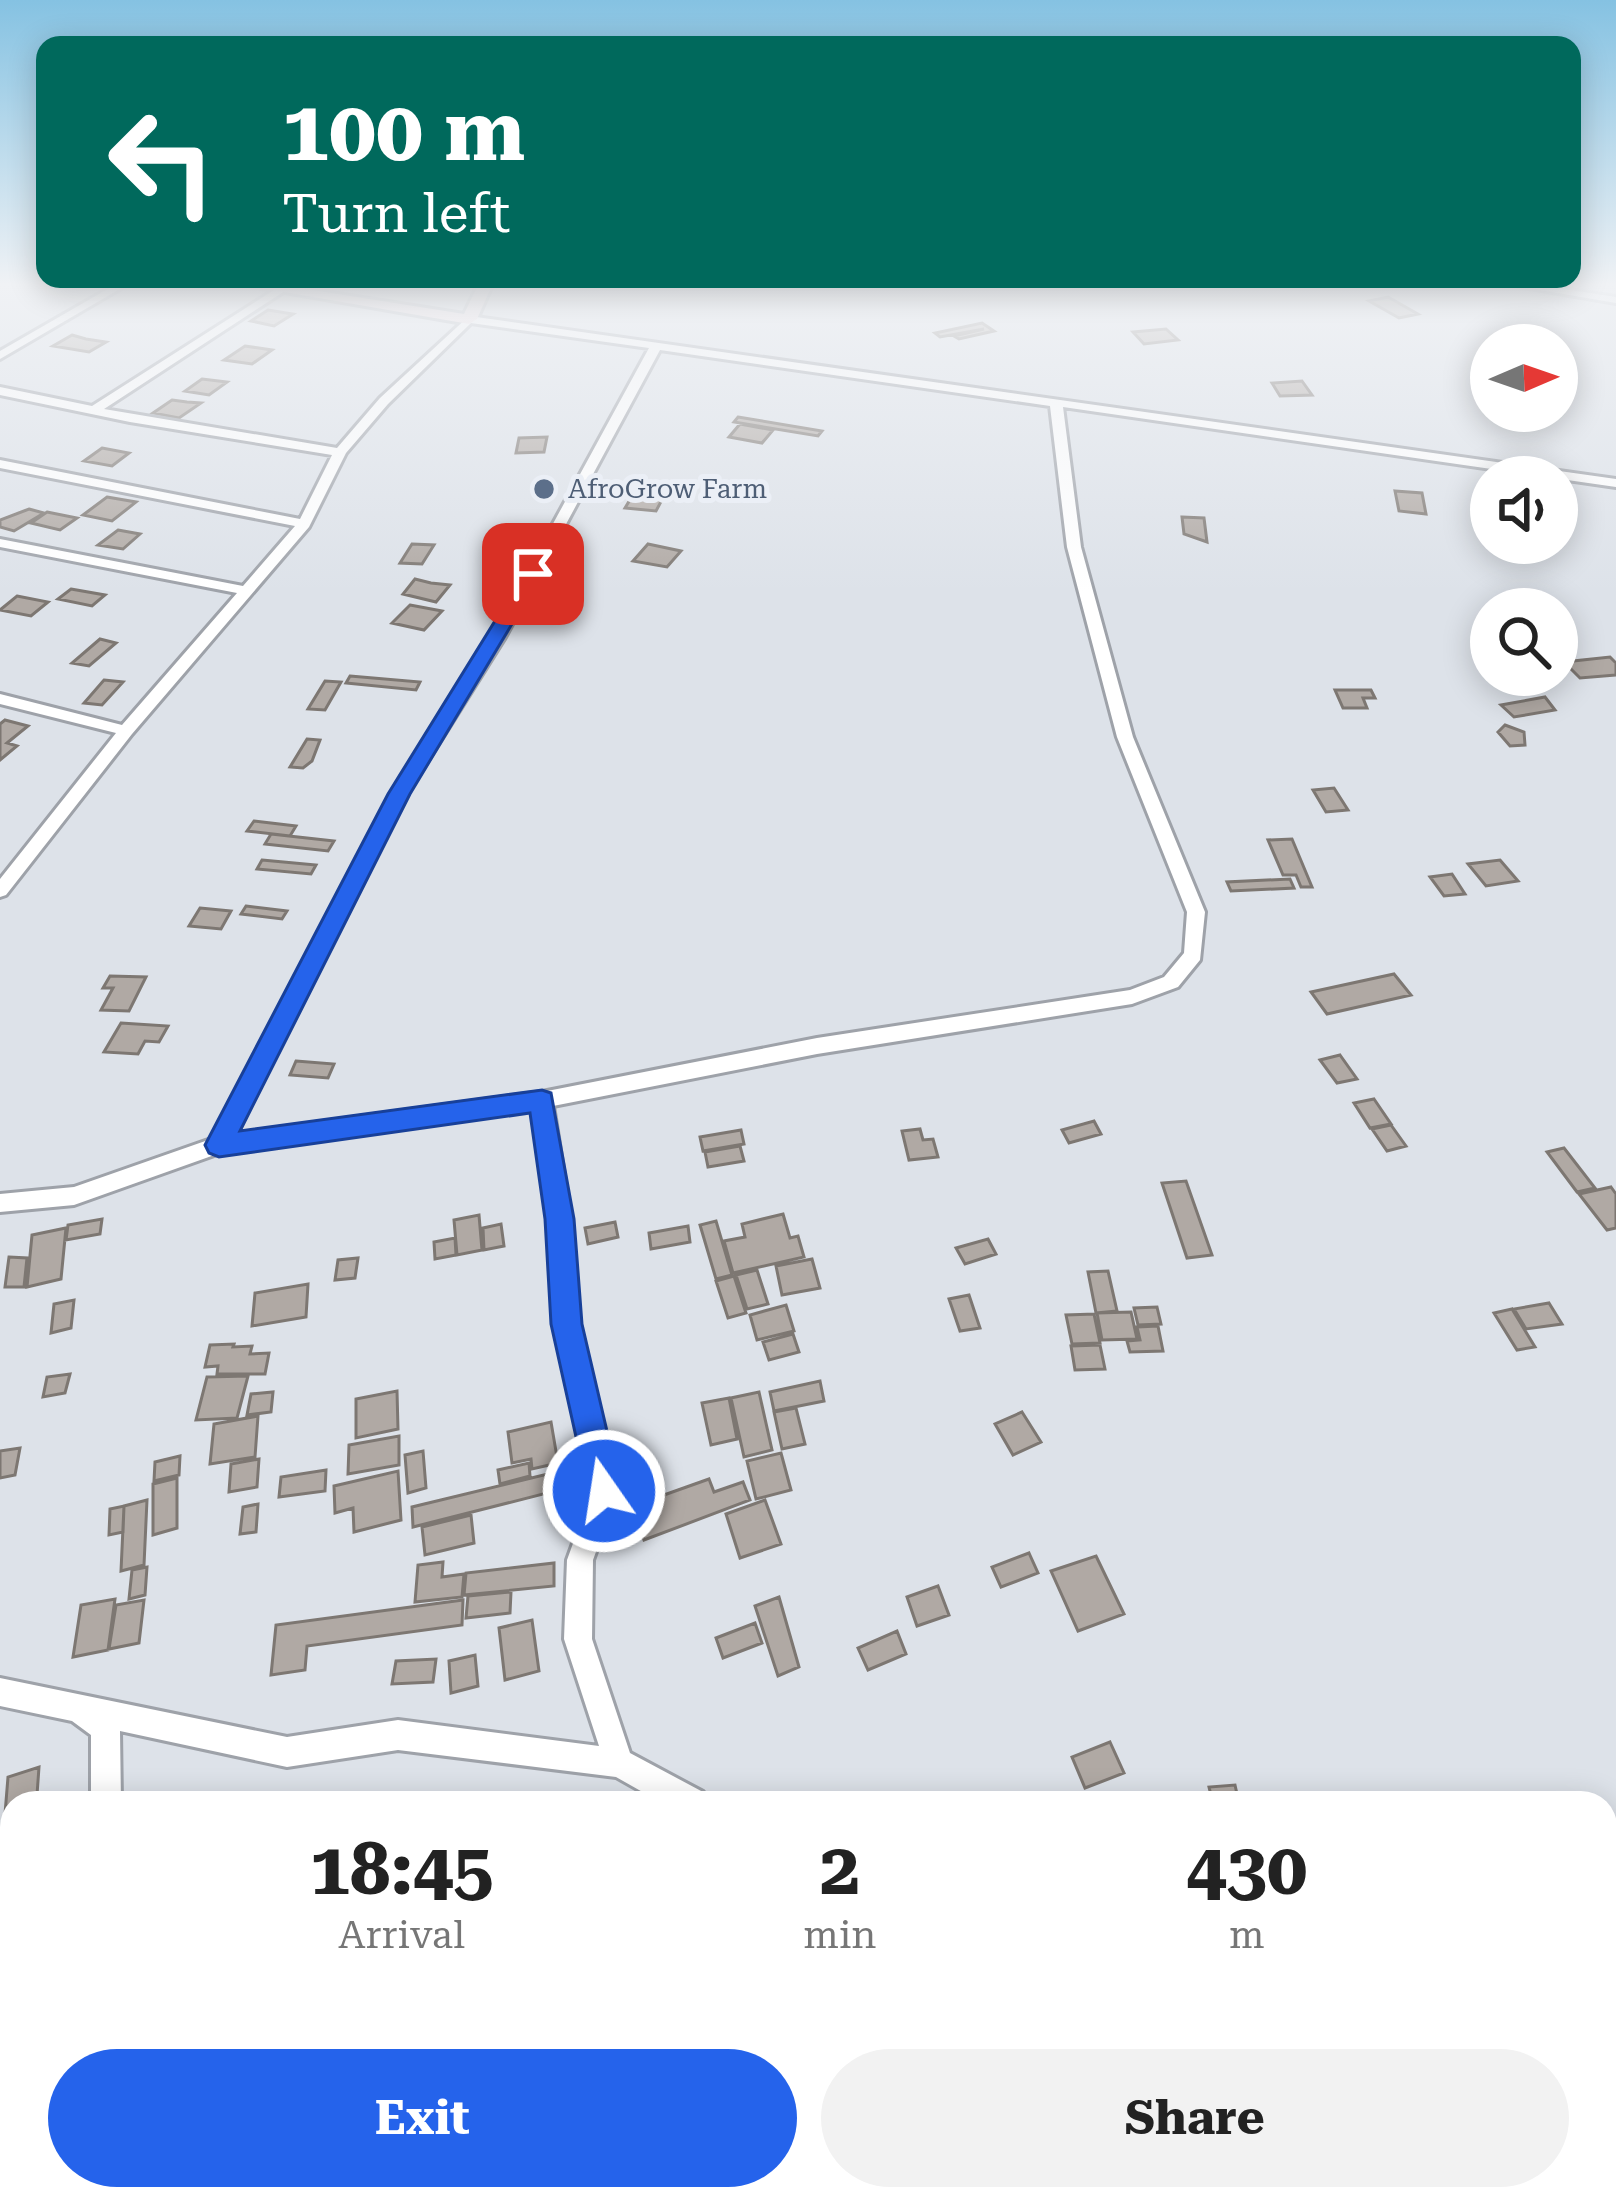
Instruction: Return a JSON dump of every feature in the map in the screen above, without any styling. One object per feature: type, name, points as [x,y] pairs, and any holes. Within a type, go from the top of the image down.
[{"type":"street","points":[[96,409],[131,386]]},
{"type":"street","points":[[0,890],[127,731],[304,524],[340,452],[400,386]]},
{"type":"street","points":[[219,1145],[399,794],[497,639],[634,386]]},
{"type":"street","points":[[933,386],[1616,483]]},
{"type":"street","points":[[0,391],[340,452]]},
{"type":"street","points":[[0,1202],[74,1196],[219,1145],[542,1100],[817,1046],[1132,998],[1172,982],[1193,955],[1196,912],[1125,737],[1074,547],[1055,403]]},
{"type":"street","points":[[0,464],[304,524]]},
{"type":"street","points":[[0,543],[246,591]]},
{"type":"street","points":[[0,699],[127,731]]},
{"type":"street","points":[[542,1100],[560,1219],[566,1324],[604,1491],[580,1560],[578,1639],[619,1763]]},
{"type":"street","points":[[0,1692],[287,1752],[398,1735],[619,1763],[670,1791]]},
{"type":"street","points":[[70,1706],[105,1727],[106,1791]]},
{"type":"building","points":[[192,386],[221,386],[209,395],[185,391]]},
{"type":"building","points":[[1274,386],[1306,386],[1312,395],[1280,396]]},
{"type":"building","points":[[172,400],[201,403],[179,418],[153,413]]},
{"type":"building","points":[[738,417],[822,431],[818,436],[734,422]]},
{"type":"building","points":[[740,424],[773,430],[762,443],[729,437]]},
{"type":"building","points":[[547,437],[544,452],[516,453],[519,438]]},
{"type":"building","points":[[102,448],[129,453],[112,466],[84,461]]},
{"type":"building","points":[[1395,491],[1422,493],[1426,514],[1399,511]]},
{"type":"building","points":[[634,493],[664,496],[656,511],[625,508]]},
{"type":"building","points":[[107,497],[136,502],[112,521],[83,515]]},
{"type":"building","points":[[29,509],[44,513],[14,531],[0,527],[0,520]]},
{"type":"building","points":[[47,512],[77,518],[60,530],[31,523]]},
{"type":"building","points":[[1182,517],[1204,518],[1207,542],[1184,534]]},
{"type":"building","points":[[118,530],[140,534],[123,549],[98,545]]},
{"type":"building","points":[[412,544],[434,545],[422,564],[400,563]]},
{"type":"building","points":[[648,544],[681,551],[667,567],[633,561]]},
{"type":"building","points":[[415,579],[450,585],[436,602],[403,594]]},
{"type":"building","points":[[71,589],[105,595],[92,606],[58,599]]},
{"type":"building","points":[[17,596],[48,602],[31,616],[0,610]]},
{"type":"building","points":[[410,605],[442,611],[424,630],[392,623]]},
{"type":"building","points":[[100,639],[116,643],[89,666],[72,663]]},
{"type":"building","points":[[1610,657],[1616,663],[1616,675],[1580,678],[1578,660]]},
{"type":"building","points":[[350,676],[420,682],[416,690],[346,683]]},
{"type":"building","points":[[104,680],[123,682],[102,705],[84,703]]},
{"type":"building","points":[[325,681],[341,682],[325,710],[308,709]]},
{"type":"building","points":[[1335,690],[1371,690],[1375,698],[1363,698],[1367,708],[1343,708]]},
{"type":"building","points":[[1545,697],[1555,710],[1514,717],[1501,705]]},
{"type":"building","points":[[5,720],[28,726],[7,743],[17,746],[0,760],[0,724]]},
{"type":"building","points":[[1505,725],[1524,732],[1525,745],[1510,746],[1498,732]]},
{"type":"building","points":[[307,739],[320,740],[312,761],[303,768],[290,767]]},
{"type":"building","points":[[1334,788],[1348,810],[1326,812],[1313,790]]},
{"type":"building","points":[[254,821],[296,826],[290,836],[247,831]]},
{"type":"building","points":[[271,834],[334,841],[328,851],[265,844]]},
{"type":"building","points":[[1292,839],[1312,887],[1301,887],[1296,875],[1283,875],[1268,840]]},
{"type":"building","points":[[262,860],[316,865],[311,874],[257,869]]},
{"type":"building","points":[[1500,860],[1518,881],[1486,886],[1468,864]]},
{"type":"building","points":[[1452,874],[1465,894],[1444,896],[1430,877]]},
{"type":"building","points":[[1290,879],[1294,888],[1231,891],[1227,882]]},
{"type":"building","points":[[246,906],[287,911],[282,919],[241,914]]},
{"type":"building","points":[[200,908],[231,911],[221,929],[189,926]]},
{"type":"building","points":[[1394,974],[1411,995],[1327,1014],[1311,992]]},
{"type":"building","points":[[110,976],[146,977],[129,1011],[101,1010],[113,988],[103,988]]},
{"type":"building","points":[[121,1023],[168,1026],[159,1042],[145,1041],[138,1054],[104,1052]]},
{"type":"building","points":[[1340,1055],[1357,1079],[1337,1083],[1320,1060]]},
{"type":"building","points":[[296,1061],[334,1064],[328,1078],[290,1075]]},
{"type":"building","points":[[1374,1099],[1391,1124],[1370,1128],[1354,1103]]},
{"type":"building","points":[[1094,1121],[1101,1134],[1069,1143],[1062,1130]]},
{"type":"building","points":[[1391,1125],[1406,1146],[1387,1151],[1372,1129]]},
{"type":"building","points":[[920,1129],[923,1140],[933,1139],[938,1157],[909,1160],[902,1131]]},
{"type":"building","points":[[741,1130],[744,1144],[703,1151],[700,1137]]},
{"type":"building","points":[[740,1146],[744,1161],[708,1167],[705,1152]]},
{"type":"building","points":[[1564,1148],[1595,1188],[1577,1192],[1547,1152]]},
{"type":"building","points":[[1186,1181],[1212,1255],[1187,1258],[1162,1183]]},
{"type":"building","points":[[1611,1187],[1616,1194],[1616,1228],[1607,1230],[1579,1194]]},
{"type":"building","points":[[783,1214],[790,1238],[798,1236],[804,1257],[733,1273],[724,1241],[745,1237],[742,1224]]},
{"type":"building","points":[[479,1215],[482,1250],[457,1255],[454,1220]]},
{"type":"building","points":[[102,1219],[100,1234],[66,1240],[68,1225]]},
{"type":"building","points":[[716,1221],[732,1275],[716,1279],[700,1225]]},
{"type":"building","points":[[615,1222],[618,1237],[588,1244],[585,1228]]},
{"type":"building","points":[[501,1224],[504,1246],[484,1250],[483,1228]]},
{"type":"building","points":[[688,1226],[690,1242],[651,1249],[649,1233]]},
{"type":"building","points":[[66,1228],[61,1279],[27,1287],[32,1235]]},
{"type":"building","points":[[455,1238],[456,1255],[435,1259],[434,1242]]},
{"type":"building","points":[[988,1239],[996,1254],[965,1264],[956,1248]]},
{"type":"building","points":[[9,1257],[27,1258],[24,1287],[5,1287]]},
{"type":"building","points":[[358,1258],[355,1278],[335,1280],[338,1260]]},
{"type":"building","points":[[812,1259],[820,1288],[782,1295],[776,1266]]},
{"type":"building","points":[[757,1270],[768,1304],[747,1309],[736,1275]]},
{"type":"building","points":[[1108,1271],[1117,1311],[1096,1313],[1088,1272]]},
{"type":"building","points":[[734,1276],[746,1313],[728,1318],[716,1281]]},
{"type":"building","points":[[308,1284],[306,1317],[252,1326],[255,1293]]},
{"type":"building","points":[[969,1295],[980,1328],[960,1331],[949,1299]]},
{"type":"building","points":[[74,1300],[71,1328],[51,1333],[54,1304]]},
{"type":"building","points":[[1549,1303],[1562,1324],[1526,1329],[1514,1309]]},
{"type":"building","points":[[786,1305],[794,1331],[757,1340],[750,1315]]},
{"type":"building","points":[[1157,1307],[1161,1324],[1138,1325],[1134,1308]]},
{"type":"building","points":[[1512,1309],[1535,1347],[1517,1350],[1494,1313]]},
{"type":"building","points":[[1131,1312],[1137,1339],[1102,1340],[1097,1313]]},
{"type":"building","points":[[1094,1314],[1100,1343],[1072,1344],[1066,1315]]},
{"type":"building","points":[[1158,1326],[1163,1351],[1130,1352],[1127,1341],[1140,1340],[1137,1327]]},
{"type":"building","points":[[793,1334],[799,1352],[769,1360],[763,1342]]},
{"type":"building","points":[[210,1345],[252,1346],[250,1354],[269,1353],[265,1374],[217,1374],[218,1366],[205,1367]]},
{"type":"building","points":[[1100,1345],[1105,1369],[1075,1370],[1071,1346]]},
{"type":"building","points":[[70,1374],[65,1393],[43,1397],[47,1377]]},
{"type":"building","points":[[248,1376],[237,1418],[196,1420],[207,1377]]},
{"type":"building","points":[[820,1381],[824,1401],[774,1411],[770,1392]]},
{"type":"building","points":[[397,1391],[398,1429],[356,1438],[356,1399]]},
{"type":"building","points":[[273,1392],[271,1412],[247,1415],[251,1394]]},
{"type":"building","points":[[759,1392],[772,1450],[744,1457],[731,1398]]},
{"type":"building","points":[[729,1398],[737,1439],[711,1445],[702,1403]]},
{"type":"building","points":[[796,1408],[805,1444],[782,1449],[774,1412]]},
{"type":"building","points":[[1022,1412],[1041,1442],[1013,1455],[995,1424]]},
{"type":"building","points":[[258,1416],[255,1457],[210,1464],[214,1424]]},
{"type":"building","points":[[551,1422],[558,1463],[532,1469],[531,1459],[512,1463],[508,1432]]},
{"type":"building","points":[[399,1436],[399,1465],[348,1474],[349,1445]]},
{"type":"building","points":[[20,1448],[15,1475],[0,1478],[0,1451]]},
{"type":"building","points":[[423,1451],[426,1488],[408,1493],[405,1455]]},
{"type":"building","points":[[781,1453],[791,1490],[756,1499],[747,1461]]},
{"type":"building","points":[[180,1456],[179,1475],[154,1481],[155,1462]]},
{"type":"building","points":[[259,1459],[257,1487],[229,1492],[231,1464]]},
{"type":"building","points":[[529,1463],[530,1476],[500,1484],[498,1470]]},
{"type":"building","points":[[326,1470],[325,1491],[279,1497],[281,1477]]},
{"type":"building","points":[[398,1471],[401,1520],[354,1532],[353,1508],[335,1513],[334,1486]]},
{"type":"building","points":[[556,1472],[559,1490],[413,1527],[412,1507]]},
{"type":"building","points":[[177,1478],[177,1528],[153,1535],[153,1484]]},
{"type":"building","points":[[709,1479],[714,1492],[743,1482],[750,1500],[644,1540],[633,1506]]},
{"type":"building","points":[[147,1500],[144,1565],[121,1571],[124,1506]]},
{"type":"building","points":[[765,1500],[781,1544],[740,1558],[726,1514]]},
{"type":"building","points":[[258,1504],[256,1532],[240,1534],[243,1507]]},
{"type":"building","points":[[124,1506],[123,1532],[109,1535],[110,1509]]},
{"type":"building","points":[[471,1515],[474,1543],[425,1555],[422,1527]]},
{"type":"building","points":[[1029,1553],[1038,1573],[1001,1587],[992,1567]]},
{"type":"building","points":[[1096,1556],[1124,1614],[1078,1631],[1051,1571]]},
{"type":"building","points":[[443,1562],[442,1577],[464,1574],[462,1597],[415,1602],[418,1565]]},
{"type":"building","points":[[554,1563],[554,1586],[464,1595],[466,1573]]},
{"type":"building","points":[[147,1567],[145,1595],[129,1599],[132,1570]]},
{"type":"building","points":[[938,1586],[949,1615],[917,1626],[907,1597]]},
{"type":"building","points":[[511,1592],[510,1613],[466,1618],[468,1596]]},
{"type":"building","points":[[779,1597],[799,1667],[778,1676],[755,1606]]},
{"type":"building","points":[[115,1599],[108,1650],[73,1657],[81,1605]]},
{"type":"building","points":[[144,1600],[139,1643],[109,1649],[116,1605]]},
{"type":"building","points":[[463,1600],[462,1625],[307,1646],[305,1670],[271,1675],[276,1625]]},
{"type":"building","points":[[532,1620],[539,1671],[505,1680],[499,1628]]},
{"type":"building","points":[[755,1623],[762,1643],[723,1658],[716,1638]]},
{"type":"building","points":[[897,1631],[906,1654],[868,1670],[858,1648]]},
{"type":"building","points":[[475,1655],[478,1686],[451,1693],[449,1661]]},
{"type":"building","points":[[436,1659],[433,1682],[392,1684],[396,1661]]},
{"type":"building","points":[[1110,1742],[1124,1773],[1085,1788],[1072,1757]]},
{"type":"building","points":[[39,1767],[37,1791],[7,1791],[8,1777]]},
{"type":"building","points":[[1235,1785],[1236,1791],[1210,1791],[1209,1787]]},
{"type":"place","name":"AfroGrow Farm","points":[[544,489]]},
{"type":"route","points":[[533,574],[399,794],[219,1145],[542,1100],[560,1219],[566,1324],[604,1491]]}]
